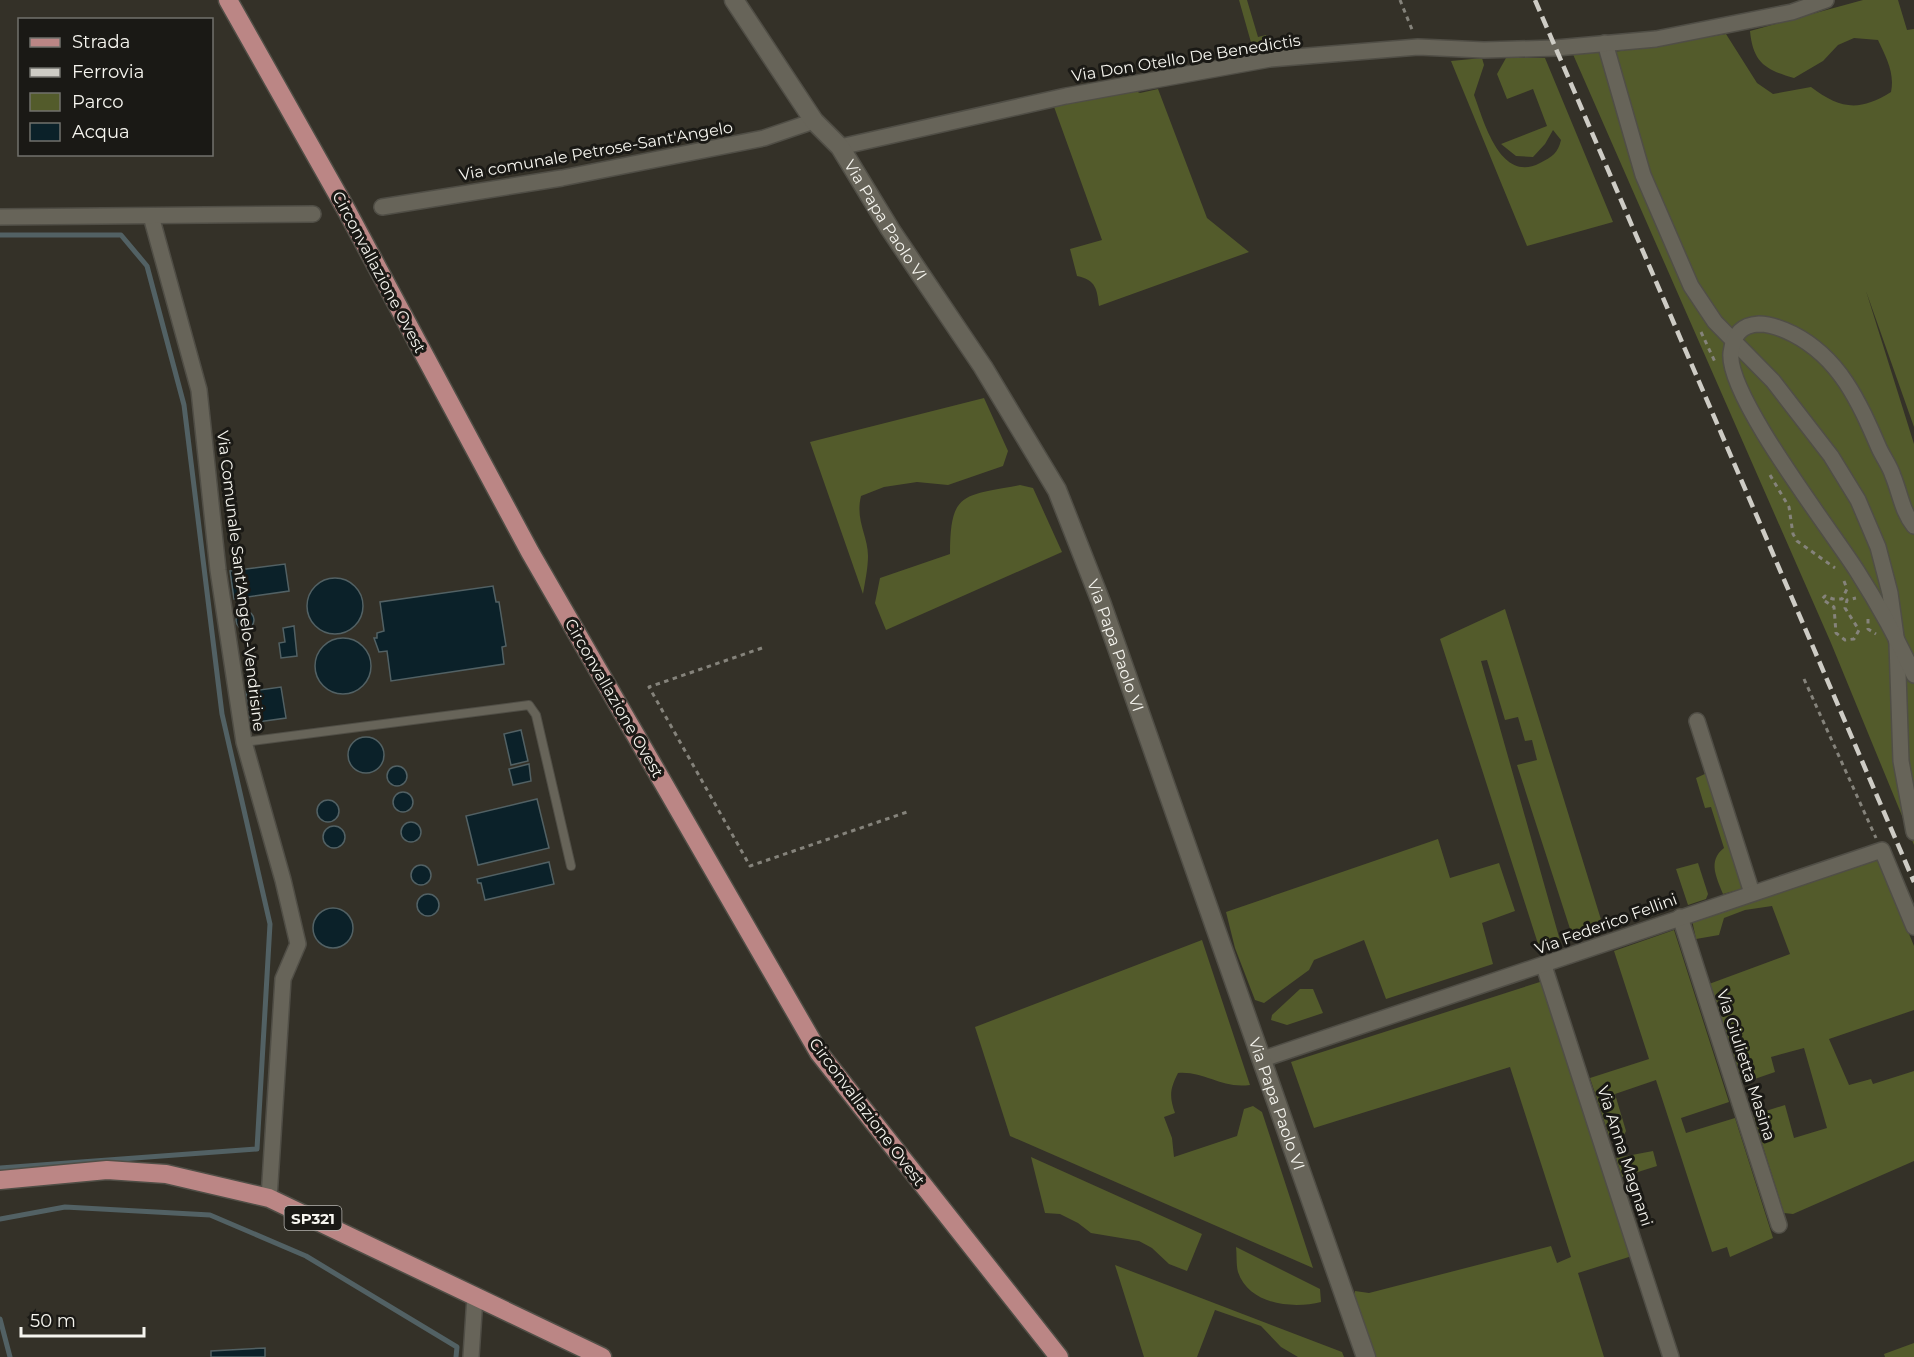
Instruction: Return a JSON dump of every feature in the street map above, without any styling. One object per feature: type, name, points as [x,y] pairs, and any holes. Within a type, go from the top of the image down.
[{"type":"main road","name":"Circonvallazione Ovest","points":[[228,0],[347,211],[530,552],[819,1053],[1059,1357]]},
{"type":"main road","name":"SP321","points":[[0,1180],[107,1170],[166,1174],[269,1198],[602,1357]]},
{"type":"street","name":"Via Papa Paolo VI","points":[[734,0],[814,121],[840,147],[890,229],[983,367],[1057,490],[1101,602],[1366,1357]]},
{"type":"street","name":"Via Don Otello De Benedictis","points":[[840,147],[1066,96],[1270,59],[1418,47],[1484,50],[1556,48],[1656,39],[1792,12],[1826,0]]},
{"type":"street","points":[[1605,43],[1632,144],[1658,213],[1702,306],[1773,381],[1847,479],[1878,547],[1890,593],[1897,644],[1901,761],[1914,832]]},
{"type":"street","name":"Via comunale Petrose-Sant'Angelo","points":[[382,207],[562,178],[742,142],[814,121]]},
{"type":"street","points":[[0,217],[313,214]]},
{"type":"street","name":"Via Comunale Sant'Angelo-Vendrisine","points":[[151,216],[199,390],[218,570],[244,742],[283,880],[298,944],[283,979],[269,1198]]},
{"type":"street","points":[[1914,526],[1905,512],[1893,474],[1863,409],[1848,383],[1833,364],[1803,339],[1779,327],[1756,324],[1737,332],[1732,340],[1730,358],[1741,392],[1798,485],[1857,572],[1914,675]]},
{"type":"street","points":[[1697,721],[1752,892]]},
{"type":"street","points":[[1882,850],[1914,927]]},
{"type":"street","name":"Via Federico Fellini","points":[[1263,1059],[1882,850]]},
{"type":"street","name":"Via Giulietta Masina","points":[[1680,917],[1779,1225]]},
{"type":"street","name":"Via Anna Magnani","points":[[1544,966],[1671,1357]]},
{"type":"street","points":[[471,1357],[475,1297]]},
{"type":"lane","points":[[244,742],[529,705],[536,716],[571,866]]},
{"type":"path","points":[[1400,0],[1418,47]]},
{"type":"path","points":[[762,648],[649,687],[750,866],[910,811]]},
{"type":"path","points":[[1804,679],[1882,850]]},
{"type":"green space","points":[[1239,0],[1247,0],[1258,37],[1266,35],[1271,50],[1254,53]]},
{"type":"green space","points":[[1863,0],[1898,0],[1907,30],[1914,29],[1914,427],[1866,291],[1914,444],[1914,845],[1831,643],[1572,52],[1614,52],[1726,34],[1757,83],[1773,94],[1811,87],[1841,104],[1859,105],[1869,103],[1891,92],[1891,72],[1878,40],[1854,38],[1838,45],[1823,61],[1794,78],[1776,72],[1763,64],[1754,51],[1750,31]]},
{"type":"green space","points":[[1482,58],[1484,65],[1474,95],[1483,120],[1504,158],[1514,165],[1526,167],[1551,157],[1561,140],[1553,130],[1545,144],[1533,157],[1516,156],[1501,144],[1547,126],[1533,89],[1507,99],[1497,74],[1506,58],[1545,58],[1613,222],[1527,246],[1451,61]]},
{"type":"green space","points":[[1158,89],[1207,218],[1249,252],[1099,306],[1092,283],[1077,276],[1070,249],[1102,240],[1053,104],[1133,90],[1140,93]]},
{"type":"green space","points":[[984,398],[1008,451],[1003,466],[948,485],[917,482],[884,487],[861,496],[860,513],[868,556],[863,594],[810,442]]},
{"type":"green space","points":[[1020,485],[1033,488],[1062,552],[886,630],[875,603],[880,578],[950,554],[953,518],[957,507],[964,500],[973,495]]},
{"type":"green space","points":[[1505,609],[1603,926],[1573,938],[1517,765],[1537,760],[1532,740],[1525,741],[1518,717],[1505,720],[1487,660],[1481,661],[1561,944],[1540,950],[1440,639]]},
{"type":"green space","points":[[1707,773],[1745,888],[1723,894],[1716,876],[1715,864],[1716,858],[1724,848],[1711,807],[1705,808],[1696,778]]},
{"type":"green space","points":[[1438,839],[1450,878],[1499,863],[1515,911],[1482,923],[1493,964],[1386,999],[1364,940],[1314,960],[1309,970],[1264,1003],[1255,1000],[1235,948],[1226,912]]},
{"type":"green space","points":[[1878,858],[1914,946],[1914,1010],[1829,1039],[1849,1085],[1871,1079],[1873,1084],[1914,1071],[1914,1161],[1793,1214],[1784,1213],[1753,1115],[1785,1105],[1794,1138],[1827,1128],[1804,1048],[1771,1057],[1775,1072],[1743,1083],[1709,984],[1790,954],[1772,906],[1745,910],[1724,918],[1719,935],[1696,939],[1692,920]]},
{"type":"green space","points":[[1698,863],[1708,894],[1706,899],[1688,905],[1676,869]]},
{"type":"green space","points":[[1674,930],[1729,1102],[1681,1118],[1686,1133],[1735,1118],[1773,1238],[1730,1257],[1727,1247],[1712,1252],[1656,1080],[1615,1094],[1626,1131],[1618,1138],[1609,1136],[1590,1078],[1649,1059],[1614,951]]},
{"type":"green space","points":[[1202,940],[1250,1085],[1230,1085],[1197,1075],[1178,1073],[1171,1093],[1175,1113],[1164,1117],[1172,1138],[1174,1157],[1237,1136],[1244,1109],[1253,1106],[1262,1112],[1313,1268],[1010,1136],[975,1027]]},
{"type":"green space","points":[[1543,981],[1632,1256],[1578,1273],[1604,1357],[1374,1357],[1354,1298],[1355,1291],[1369,1293],[1551,1246],[1557,1263],[1571,1257],[1510,1067],[1314,1128],[1291,1062]]},
{"type":"green space","points":[[1300,989],[1313,989],[1323,1013],[1287,1025],[1271,1020],[1272,1015]]},
{"type":"green space","points":[[1653,1151],[1657,1166],[1622,1177],[1616,1158]]},
{"type":"green space","points":[[1031,1157],[1202,1234],[1187,1271],[1169,1264],[1152,1248],[1139,1241],[1091,1233],[1060,1214],[1045,1213]]},
{"type":"green space","points":[[1236,1247],[1320,1289],[1321,1302],[1285,1304],[1262,1298],[1252,1292],[1238,1272]]},
{"type":"green space","points":[[1115,1265],[1342,1352],[1344,1357],[1298,1357],[1281,1347],[1261,1326],[1215,1310],[1197,1357],[1144,1357]]},
{"type":"green space","points":[[1914,1343],[1914,1357],[1885,1357],[1884,1354]]},
{"type":"water","points":[[285,564],[289,591],[234,599],[230,571]]},
{"type":"water","points":[[335,578],[355,586],[363,606],[355,626],[335,634],[315,626],[307,606],[315,586]]},
{"type":"water","points":[[493,586],[496,602],[499,602],[506,646],[502,647],[504,664],[391,681],[387,651],[379,652],[374,638],[377,638],[377,633],[384,631],[380,602]]},
{"type":"water","points":[[245,611],[251,614],[254,620],[251,626],[245,629],[239,626],[236,620],[239,614]]},
{"type":"water","points":[[294,626],[297,656],[281,658],[279,643],[285,642],[283,628]]},
{"type":"water","points":[[343,638],[354,640],[363,646],[369,655],[371,666],[369,677],[363,686],[354,692],[343,694],[332,692],[323,686],[317,677],[315,666],[317,655],[323,646],[332,640]]},
{"type":"water","points":[[281,687],[286,718],[251,723],[246,692]]},
{"type":"water","points":[[521,730],[528,761],[511,765],[504,734]]},
{"type":"water","points":[[366,737],[379,742],[384,755],[379,768],[366,773],[353,768],[348,755],[353,742]]},
{"type":"water","points":[[529,764],[531,781],[513,785],[509,769]]},
{"type":"water","points":[[397,766],[404,769],[407,776],[404,783],[397,786],[390,783],[387,776],[390,769]]},
{"type":"water","points":[[403,792],[410,795],[413,802],[410,809],[403,812],[396,809],[393,802],[396,795]]},
{"type":"water","points":[[537,799],[549,848],[478,865],[466,816]]},
{"type":"water","points":[[328,800],[336,803],[339,811],[336,819],[328,822],[320,819],[317,811],[320,803]]},
{"type":"water","points":[[411,822],[418,825],[421,832],[418,839],[411,842],[404,839],[401,832],[404,825]]},
{"type":"water","points":[[334,826],[342,829],[345,837],[342,845],[334,848],[326,845],[323,837],[326,829]]},
{"type":"water","points":[[549,862],[554,884],[485,900],[481,883],[478,883],[477,879]]},
{"type":"water","points":[[421,865],[428,868],[431,875],[428,882],[421,885],[414,882],[411,875],[414,868]]},
{"type":"water","points":[[428,894],[438,901],[439,905],[432,915],[428,916],[418,909],[417,905],[424,895]]},
{"type":"water","points":[[333,908],[341,909],[347,914],[352,920],[352,936],[347,942],[341,947],[333,948],[325,947],[319,942],[314,936],[313,928],[314,920],[319,914],[325,909]]},
{"type":"water","points":[[265,1348],[265,1357],[211,1357],[211,1351]]},
{"type":"waterway","points":[[0,235],[121,235],[147,266],[184,405],[222,714],[270,924],[257,1149],[0,1168]]},
{"type":"waterway","points":[[0,1219],[65,1207],[210,1215],[306,1256],[457,1347],[456,1357]]},
{"type":"waterway","points":[[0,1319],[10,1357]]},
{"type":"railway","points":[[1535,0],[1914,882]]}]
